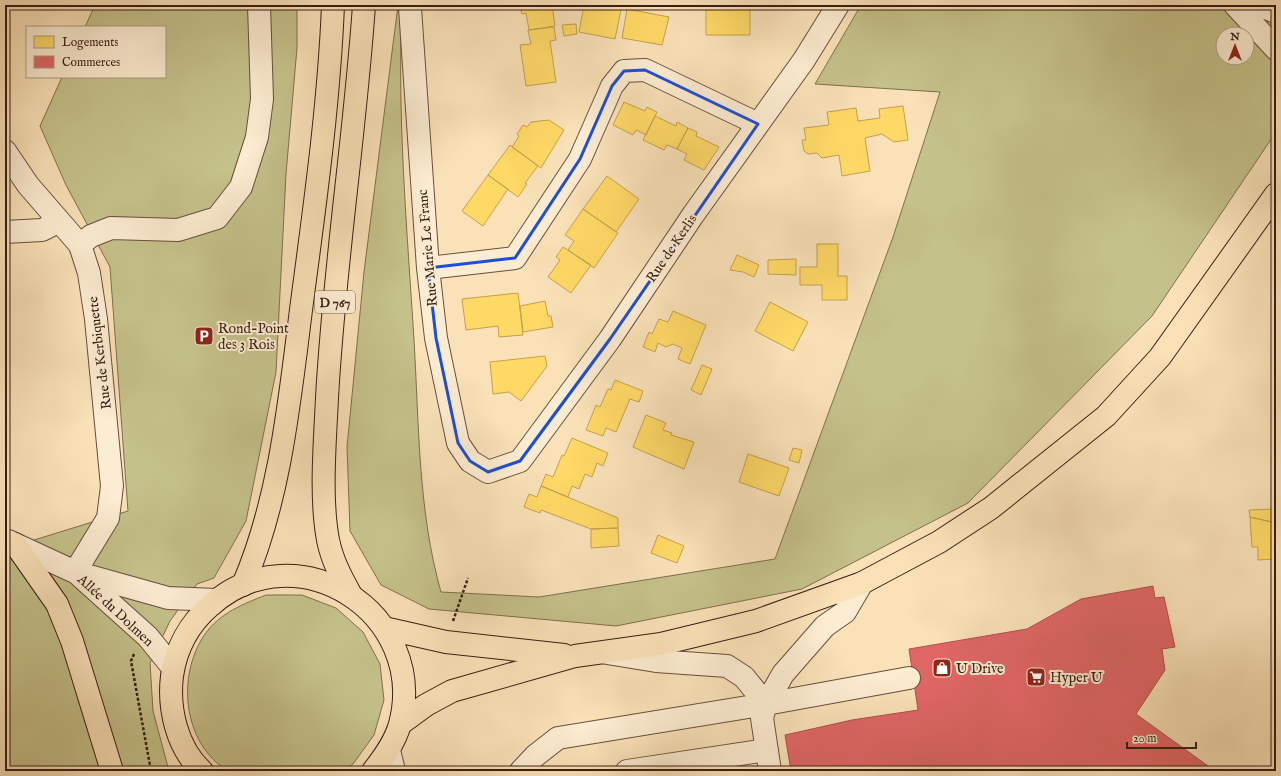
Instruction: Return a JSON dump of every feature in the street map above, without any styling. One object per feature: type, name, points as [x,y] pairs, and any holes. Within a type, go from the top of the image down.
[{"type":"main road","name":"D 767","points":[[243,585],[262,537],[286,428],[314,209],[327,88],[333,5]]},
{"type":"main road","name":"D 767","points":[[351,595],[337,569],[328,539],[324,484],[330,354],[359,73],[364,5]]},
{"type":"main road","points":[[400,724],[426,706],[452,691],[575,656],[661,644],[756,621],[862,583],[939,542],[991,508],[1106,416],[1160,357],[1276,194]]},
{"type":"main road","points":[[10,542],[57,604],[72,641],[112,771]]},
{"type":"main road","points":[[186,771],[182,743],[175,725],[171,706],[173,668],[179,648],[189,630],[201,614],[217,600],[243,585],[267,578],[289,576],[311,578],[332,585],[351,595],[370,610],[384,628],[399,658],[404,691],[400,724],[389,750],[373,771]]},
{"type":"main road","points":[[384,628],[446,642],[575,656]]},
{"type":"main road","points":[[182,743],[202,771]]},
{"type":"street","points":[[80,245],[91,236],[111,228],[178,230],[217,218],[241,187],[257,137],[262,99],[259,5]]},
{"type":"street","name":"Rue de Kerlis","points":[[488,472],[520,461],[610,339],[693,215],[804,60],[838,5]]},
{"type":"street","points":[[1235,5],[1276,49]]},
{"type":"street","points":[[1258,5],[1276,12]]},
{"type":"street","name":"Rue Marie Le Franc","points":[[410,8],[428,268],[436,338],[458,443],[470,461],[488,472]]},
{"type":"street","points":[[428,268],[515,258],[580,159],[612,86],[624,71],[644,70],[758,124]]},
{"type":"street","name":"Rue de Kerbiquette","points":[[5,151],[28,185],[58,222],[80,245],[89,274],[96,319],[112,486],[108,518],[75,572]]},
{"type":"street","points":[[5,232],[42,230],[58,222]]},
{"type":"street","name":"Allée du Dolmen","points":[[10,542],[75,572],[168,598],[217,600]]},
{"type":"street","name":"Allée du Dolmen","points":[[75,572],[148,637],[173,668]]},
{"type":"street","points":[[627,771],[768,761],[762,718],[766,704],[783,674],[825,626],[844,612],[862,583]]},
{"type":"street","points":[[600,652],[656,662],[727,666],[744,677],[766,704]]},
{"type":"street","points":[[522,771],[536,756],[558,738],[766,704],[909,678]]},
{"type":"street","points":[[389,750],[394,771]]},
{"type":"path","points":[[446,642],[468,578]]},
{"type":"path","points":[[148,637],[135,651],[131,661],[151,771]]},
{"type":"highlighted area","points":[[645,70],[758,124],[610,339],[520,461],[488,472],[470,461],[458,443],[436,338],[428,268],[515,258],[580,159],[612,86],[624,71]]},
{"type":"shaded area","points":[[95,5],[297,5],[297,48],[286,174],[276,372],[246,521],[214,578],[197,584],[170,621],[150,663],[153,711],[169,771],[5,771],[5,549],[128,511],[110,267],[66,185],[40,126],[62,78],[166,78],[166,26],[85,26]]},
{"type":"shaded area","points":[[398,5],[402,5],[402,131],[421,467],[433,561],[441,592],[539,597],[775,559],[893,237],[940,92],[815,84],[861,5],[1276,5],[1276,132],[1152,316],[968,503],[802,589],[616,626],[429,609],[381,585],[350,531],[347,447],[364,272]]},
{"type":"shaded area","points":[[266,595],[302,595],[336,608],[363,632],[380,664],[384,700],[374,735],[353,764],[341,771],[228,771],[213,759],[201,744],[193,727],[189,708],[188,689],[190,669],[196,651],[205,634],[218,620],[232,610]]},
{"type":"building: Logements","points":[[520,5],[552,5],[555,26],[529,30],[526,13],[522,14]]},
{"type":"building: Logements","points":[[584,5],[622,5],[615,39],[579,32]]},
{"type":"building: Logements","points":[[706,5],[750,5],[750,35],[706,35]]},
{"type":"building: Logements","points":[[627,9],[669,17],[662,45],[622,38]]},
{"type":"building: Logements","points":[[576,24],[577,34],[564,36],[562,25]]},
{"type":"building: Logements","points":[[554,27],[556,40],[550,41],[556,82],[526,86],[520,45],[531,44],[528,30]]},
{"type":"building: Logements","points":[[624,102],[645,111],[647,107],[657,112],[646,135],[636,130],[633,135],[613,125]]},
{"type":"building: Logements","points":[[903,106],[908,140],[894,142],[882,134],[865,138],[870,171],[842,176],[839,155],[822,158],[817,153],[808,154],[804,151],[802,140],[806,140],[804,128],[829,125],[827,112],[856,108],[858,121],[880,118],[879,109]]},
{"type":"building: Logements","points":[[655,116],[676,126],[677,122],[688,128],[677,149],[667,145],[664,150],[643,140]]},
{"type":"building: Logements","points":[[549,120],[564,130],[541,168],[512,147],[519,136],[517,134],[523,125],[527,127],[531,122]]},
{"type":"building: Logements","points":[[688,128],[697,132],[696,136],[719,147],[704,170],[684,160],[687,154],[677,149]]},
{"type":"building: Logements","points":[[510,145],[538,166],[525,183],[527,184],[518,197],[488,175]]},
{"type":"building: Logements","points":[[488,175],[508,189],[483,226],[462,211]]},
{"type":"building: Logements","points":[[607,176],[639,199],[616,232],[583,209]]},
{"type":"building: Logements","points":[[583,209],[618,233],[594,268],[568,250],[574,241],[565,235]]},
{"type":"building: Logements","points":[[817,244],[838,244],[838,276],[847,276],[847,300],[822,300],[822,285],[800,285],[800,267],[817,267]]},
{"type":"building: Logements","points":[[563,247],[591,265],[571,293],[548,277],[560,260],[556,257]]},
{"type":"building: Logements","points":[[737,255],[759,265],[754,277],[743,272],[730,270]]},
{"type":"building: Logements","points":[[796,259],[796,275],[768,274],[768,260]]},
{"type":"building: Logements","points":[[518,293],[523,335],[499,337],[498,326],[466,330],[462,299]]},
{"type":"building: Logements","points":[[545,301],[548,316],[551,316],[553,327],[523,332],[520,306]]},
{"type":"building: Logements","points":[[770,302],[808,322],[793,351],[755,331]]},
{"type":"building: Logements","points":[[673,311],[706,325],[690,364],[678,359],[682,348],[673,344],[666,347],[658,343],[655,352],[643,347],[649,332],[652,334],[659,319],[668,322]]},
{"type":"building: Logements","points":[[545,356],[547,366],[521,401],[509,392],[493,394],[490,362]]},
{"type":"building: Logements","points":[[702,365],[712,369],[701,395],[691,390]]},
{"type":"building: Logements","points":[[615,380],[643,391],[639,402],[630,399],[616,432],[606,428],[603,436],[586,430],[596,405],[600,407],[608,389],[611,390]]},
{"type":"building: Logements","points":[[646,415],[666,423],[663,430],[672,433],[671,435],[694,442],[684,469],[633,447]]},
{"type":"building: Logements","points":[[572,438],[608,453],[603,466],[597,463],[592,477],[585,474],[579,489],[572,486],[568,497],[541,486],[546,474],[553,477],[562,455],[564,456]]},
{"type":"building: Logements","points":[[793,448],[802,450],[799,463],[789,460]]},
{"type":"building: Logements","points":[[748,454],[789,468],[779,496],[739,482]]},
{"type":"building: Logements","points":[[541,486],[618,518],[618,528],[591,529],[541,510],[540,513],[524,507],[529,494],[537,497]]},
{"type":"building: Logements","points":[[1276,509],[1276,523],[1250,517],[1249,510]]},
{"type":"building: Logements","points":[[1250,517],[1276,523],[1276,559],[1258,560],[1258,547],[1252,547]]},
{"type":"building: Logements","points":[[618,528],[619,546],[591,548],[591,529]]},
{"type":"building: Logements","points":[[658,535],[684,546],[677,563],[651,553]]},
{"type":"building: Commerces","name":"Hyper U","points":[[1153,586],[1155,598],[1164,597],[1175,647],[1162,649],[1165,670],[1136,714],[1215,771],[791,771],[785,735],[852,720],[918,710],[909,649],[1027,629],[1081,599]]},
{"type":"place","name":"Rond-Point des 3 Rois","points":[[204,336]]},
{"type":"place","name":"U Drive","points":[[942,668]]},
{"type":"place","name":"Hyper U","points":[[1036,677]]}]
